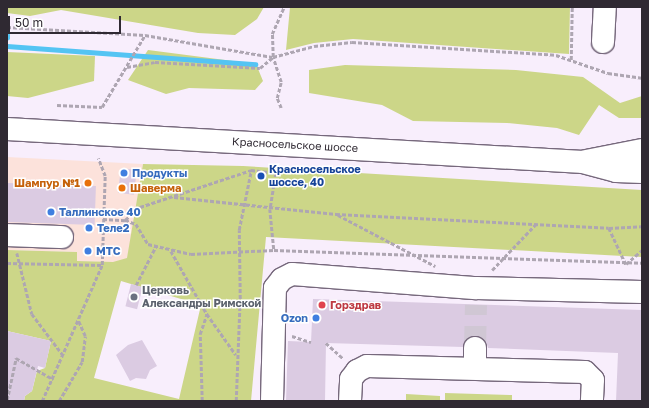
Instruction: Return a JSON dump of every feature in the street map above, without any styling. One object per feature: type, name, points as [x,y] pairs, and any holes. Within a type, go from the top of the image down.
[{"type":"main road","points":[[603,42],[605,7]]},
{"type":"main road","name":"Красносельское шоссе","points":[[7,129],[583,162],[616,171],[642,172]]},
{"type":"main road","name":"Красносельское шоссе","points":[[583,162],[642,150]]},
{"type":"main road","points":[[9,235],[62,237]]},
{"type":"main road","points":[[272,401],[275,288],[282,278],[292,274],[476,296],[642,292]]},
{"type":"main road","points":[[350,401],[351,379],[357,371],[367,366],[475,358],[585,372],[593,380],[592,401]]},
{"type":"path","points":[[280,108],[277,98],[281,82],[273,57],[272,34],[284,7]]},
{"type":"path","points":[[571,60],[572,7]]},
{"type":"path","points":[[7,27],[145,35],[273,57],[314,46],[352,42],[556,55],[608,72],[642,78]]},
{"type":"path","points":[[57,105],[102,107],[145,35]]},
{"type":"path","points":[[127,67],[155,62],[260,68],[273,57]]},
{"type":"path","points":[[42,401],[53,380],[102,265],[105,176],[98,158]]},
{"type":"path","points":[[125,220],[140,207],[174,197],[186,189],[252,170],[276,172],[270,209],[274,250]]},
{"type":"path","points":[[236,401],[236,355],[240,299],[238,251],[243,205],[252,170]]},
{"type":"path","points":[[174,197],[270,209],[336,214],[609,228],[642,226]]},
{"type":"path","points":[[336,214],[443,270]]},
{"type":"path","points":[[103,219],[125,220],[136,224],[148,244],[171,251],[196,254],[274,250],[410,253],[502,259],[626,264],[642,263]]},
{"type":"path","points":[[476,296],[502,259],[536,224]]},
{"type":"path","points":[[609,228],[626,264]]},
{"type":"path","points":[[9,235],[20,263],[32,314],[63,355]]},
{"type":"path","points":[[136,285],[156,246]]},
{"type":"path","points":[[626,264],[642,250]]},
{"type":"path","points":[[171,251],[207,314],[236,355]]},
{"type":"path","points":[[7,262],[102,265]]},
{"type":"path","points":[[202,401],[200,334],[207,314]]},
{"type":"path","points":[[60,401],[82,362],[85,336],[78,320]]},
{"type":"path","points":[[326,343],[357,371]]},
{"type":"path","points":[[7,400],[16,358],[53,380]]},
{"type":"shaded area","points":[[7,157],[143,164],[127,263],[76,261],[76,252],[7,250]]},
{"type":"green space","points":[[7,7],[264,7],[257,19],[235,35],[198,33],[61,10],[30,16],[7,13]]},
{"type":"green space","points":[[290,7],[570,7],[569,54],[353,39],[314,43],[286,50]]},
{"type":"green space","points":[[148,50],[256,64],[263,81],[255,90],[189,88],[166,94],[128,80]]},
{"type":"green space","points":[[7,52],[95,56],[94,81],[28,98],[7,96]]},
{"type":"green space","points":[[345,65],[516,70],[583,77],[620,103],[642,96],[642,118],[619,118],[599,105],[579,135],[557,128],[507,123],[413,121],[382,105],[309,93],[309,70]]},
{"type":"green space","points":[[143,164],[243,166],[642,190],[642,257],[266,237],[251,401],[24,401],[25,396],[32,391],[37,371],[45,368],[51,341],[7,331],[7,250],[77,252],[77,261],[113,262],[127,258]],"holes":[[[121,281],[201,305],[179,399],[94,378]]]},
{"type":"green space","points":[[445,393],[512,395],[512,401],[445,401]]},
{"type":"green space","points":[[406,394],[440,396],[440,401],[406,401]]},
{"type":"building","points":[[121,168],[137,170],[134,195],[118,193]]},
{"type":"building","name":"Таллинское 40","points":[[8,183],[96,186],[95,225],[7,222]]},
{"type":"building","name":"Церковь Александры Римской","points":[[131,284],[143,287],[137,309],[125,306]]},
{"type":"building","points":[[313,299],[642,310],[642,401],[616,401],[618,353],[488,348],[486,341],[475,336],[468,337],[463,347],[326,343],[325,401],[286,401],[288,341],[311,342]]},
{"type":"building","points":[[7,331],[51,341],[45,368],[38,366],[32,391],[25,396],[24,401],[7,401]]},
{"type":"building","points":[[142,340],[157,366],[150,370],[146,379],[136,378],[130,381],[116,355],[128,345]]},
{"type":"waterway","points":[[7,46],[255,64]]},
{"type":"tunnel","points":[[475,348],[476,305]]},
{"type":"place","name":"Продукты","points":[[124,173]]},
{"type":"place","name":"Красносельское шоссе, 40","points":[[261,176]]},
{"type":"place","name":"Шампур №1","points":[[88,183]]},
{"type":"place","name":"Шаверма","points":[[122,188]]},
{"type":"place","name":"Таллинское 40","points":[[51,212]]},
{"type":"place","name":"Теле2","points":[[89,228]]},
{"type":"place","name":"МТС","points":[[88,251]]},
{"type":"place","name":"Церковь Александры Римской","points":[[134,297]]},
{"type":"place","name":"Горздрав","points":[[322,305]]},
{"type":"place","name":"Ozon","points":[[316,318]]}]
